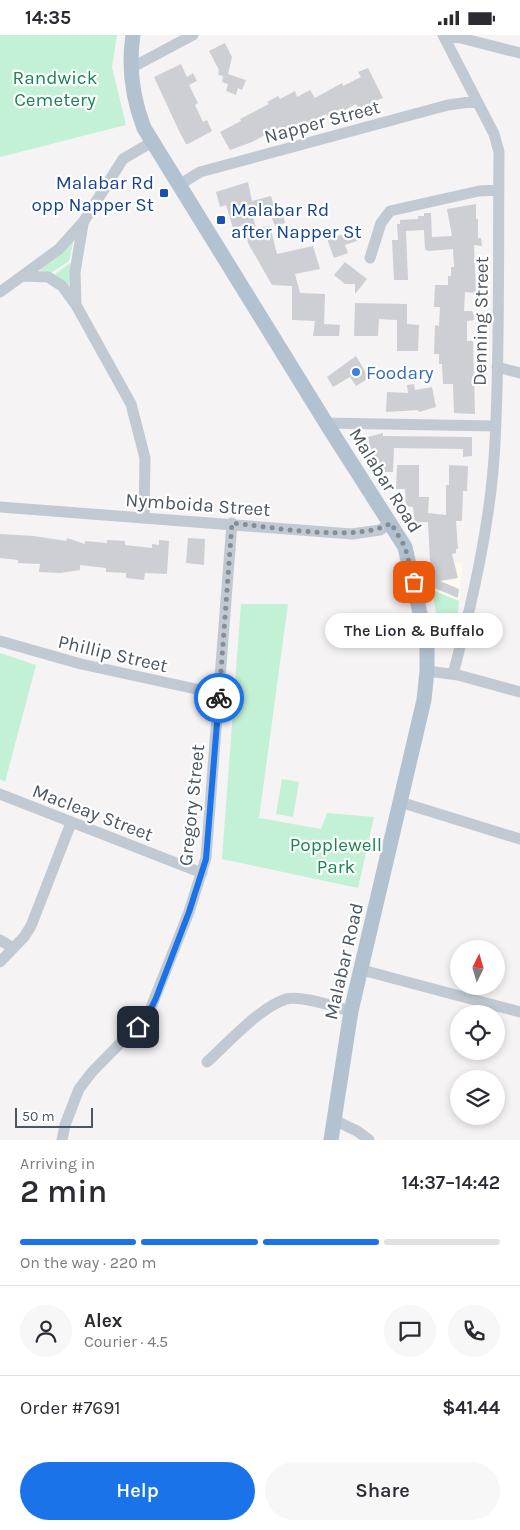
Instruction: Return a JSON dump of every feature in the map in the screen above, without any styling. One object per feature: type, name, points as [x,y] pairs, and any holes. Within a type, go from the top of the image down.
[{"type":"main road","name":"Malabar Road","points":[[133,35],[131,68],[135,101],[144,127],[326,423],[405,547],[411,565],[427,644],[428,671],[424,700],[351,1011],[331,1140]]},
{"type":"street","points":[[131,68],[193,35]]},
{"type":"street","points":[[444,36],[471,40],[520,53]]},
{"type":"street","name":"Denning Street","points":[[444,36],[494,134],[499,151],[497,367],[490,492],[472,599],[452,674]]},
{"type":"street","name":"Napper Street","points":[[179,185],[200,172],[448,105],[477,101]]},
{"type":"street","points":[[0,292],[59,249],[84,221],[123,159],[152,142]]},
{"type":"street","points":[[370,258],[381,223],[390,211],[400,207],[479,191],[499,190]]},
{"type":"street","points":[[76,305],[76,256],[84,221]]},
{"type":"street","points":[[23,276],[37,275],[56,281],[62,286],[76,305],[131,404],[145,458],[144,517]]},
{"type":"street","points":[[497,367],[520,373]]},
{"type":"street","points":[[326,423],[495,427]]},
{"type":"street","name":"Nymboida Street","points":[[0,507],[232,523],[352,534],[380,530],[391,523]]},
{"type":"street","name":"Gregory Street","points":[[62,1140],[64,1125],[79,1089],[92,1072],[148,1015],[206,859],[232,523]]},
{"type":"street","name":"Denning Street","points":[[427,644],[449,639],[455,635],[466,617]]},
{"type":"street","name":"Phillip Street","points":[[0,641],[81,664],[219,694]]},
{"type":"street","points":[[428,671],[452,674],[520,692]]},
{"type":"street","name":"Macleay Street","points":[[0,794],[70,823],[202,873]]},
{"type":"street","points":[[400,802],[520,839]]},
{"type":"street","points":[[0,962],[24,937],[31,925],[70,823]]},
{"type":"street","points":[[0,940],[13,948]]},
{"type":"street","points":[[362,970],[520,1012]]},
{"type":"street","points":[[207,1062],[263,1012],[287,999],[304,1000],[351,1011]]},
{"type":"street","points":[[334,1120],[357,1131],[369,1140]]},
{"type":"shaded area","points":[[427,560],[463,563],[459,601],[432,590]]},
{"type":"green space","name":"Randwick Cemetery","points":[[0,35],[117,35],[112,67],[126,125],[0,157]]},
{"type":"green space","points":[[74,239],[69,261],[51,273],[40,270],[57,257]]},
{"type":"green space","points":[[70,263],[72,294],[55,274]]},
{"type":"green space","points":[[432,590],[459,601],[458,611],[446,632],[439,629]]},
{"type":"green space","name":"Popplewell Park","points":[[241,604],[288,604],[259,818],[321,829],[327,813],[374,817],[358,888],[222,859]]},
{"type":"green space","points":[[0,653],[36,665],[5,782],[0,779]]},
{"type":"green space","points":[[282,779],[299,782],[293,817],[276,814]]},
{"type":"building","points":[[225,43],[232,57],[228,74],[246,80],[242,90],[238,88],[236,95],[226,91],[228,84],[222,82],[223,76],[218,75],[219,70],[209,51]]},
{"type":"building","points":[[181,64],[187,77],[193,73],[197,81],[189,85],[198,103],[195,105],[203,122],[207,120],[212,131],[188,144],[186,144],[180,133],[154,77]]},
{"type":"building","points":[[368,68],[383,98],[358,108],[356,104],[343,111],[341,109],[327,116],[326,114],[298,127],[296,124],[282,131],[280,127],[252,142],[230,150],[220,132],[269,104],[267,102],[278,96],[280,99],[295,91],[297,97],[310,90],[315,98],[342,83],[343,86],[361,77],[358,72]]},
{"type":"building","points":[[248,182],[252,201],[271,196],[274,206],[252,213],[256,228],[270,226],[277,254],[313,246],[320,269],[295,274],[300,293],[325,294],[324,324],[340,325],[339,336],[313,336],[315,321],[292,320],[292,286],[272,285],[248,243],[244,225],[233,228],[226,205],[220,207],[216,192]]},
{"type":"building","points":[[476,204],[478,238],[481,238],[482,246],[474,245],[476,293],[465,292],[464,311],[472,311],[474,316],[474,320],[467,321],[467,341],[473,341],[475,414],[454,413],[453,384],[443,384],[442,364],[439,364],[439,354],[434,354],[435,325],[439,326],[440,307],[434,307],[435,285],[448,285],[451,267],[454,267],[453,249],[428,251],[425,249],[424,230],[406,231],[408,280],[394,280],[392,240],[398,240],[397,224],[400,224],[400,220],[418,219],[418,216],[424,216],[424,213],[431,213],[432,237],[452,236],[447,209]]},
{"type":"building","points":[[283,215],[285,223],[275,226],[272,218]]},
{"type":"building","points":[[354,231],[357,241],[345,245],[348,253],[334,258],[327,239]]},
{"type":"building","points":[[345,262],[367,279],[355,294],[355,284],[345,284],[334,275]]},
{"type":"building","points":[[355,303],[407,304],[407,324],[419,325],[418,351],[397,351],[397,320],[379,319],[378,336],[354,336]]},
{"type":"building","name":"Foodary","points":[[356,356],[369,378],[356,386],[350,377],[333,387],[327,377]]},
{"type":"building","points":[[414,384],[415,390],[432,387],[436,407],[419,412],[418,410],[386,412],[387,392],[408,393],[407,385]]},
{"type":"building","points":[[383,433],[383,436],[472,437],[472,456],[463,457],[463,449],[394,448],[393,472],[385,472],[376,459],[373,460],[368,437]]},
{"type":"building","points":[[397,465],[419,465],[419,497],[429,497],[428,513],[446,515],[446,485],[449,485],[449,465],[468,466],[467,491],[463,491],[462,521],[456,521],[458,549],[456,549],[456,553],[452,554],[458,578],[440,581],[459,589],[458,598],[432,587],[428,562],[430,562],[428,522],[415,523],[413,507],[406,506],[405,489],[396,489]]},
{"type":"building","points":[[0,534],[34,536],[66,541],[67,538],[85,544],[85,541],[107,543],[107,540],[125,541],[125,545],[152,548],[152,544],[159,545],[159,540],[169,541],[167,574],[145,573],[144,580],[126,578],[126,573],[106,572],[106,568],[80,565],[80,570],[60,573],[39,572],[40,564],[18,563],[18,560],[0,558]]},
{"type":"building","points":[[188,538],[205,539],[204,565],[186,563]]},
{"type":"way so far","points":[[219,698],[232,523],[352,534],[380,530],[391,523],[405,547],[414,582]]},
{"type":"place","name":"Malabar Rd opp Napper St","points":[[164,193]]},
{"type":"place","name":"Malabar Rd after Napper St","points":[[221,220]]},
{"type":"place","name":"Foodary","points":[[356,372]]},
{"type":"place","name":"The Lion & Buffalo","points":[[414,582]]},
{"type":"route","points":[[138,1027],[148,1015],[156,998],[189,912],[206,859],[219,698]]}]
